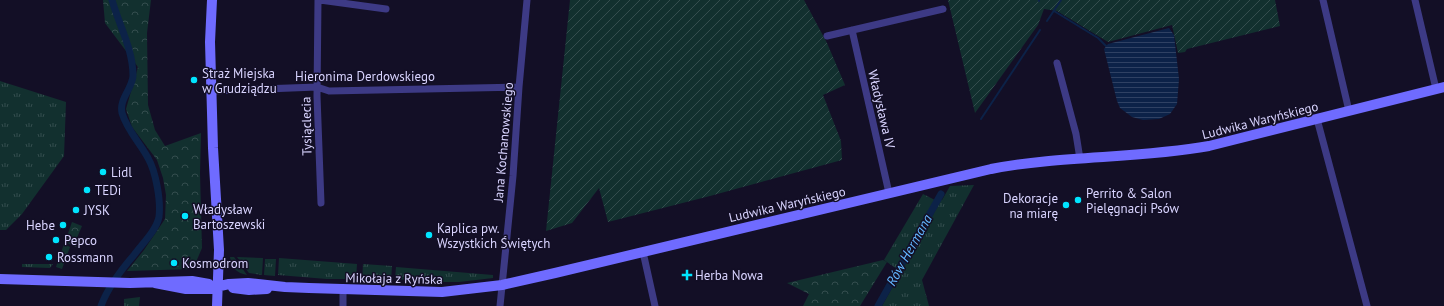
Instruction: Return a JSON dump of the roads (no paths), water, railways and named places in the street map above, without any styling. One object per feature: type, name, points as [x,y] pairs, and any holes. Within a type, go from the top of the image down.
[{"type":"street","points":[[212,0],[210,42],[211,91],[219,250],[217,306]]},
{"type":"street","points":[[319,0],[386,9]]},
{"type":"street","name":"Tysiąclecia","points":[[319,0],[317,88],[321,202]]},
{"type":"street","name":"Jana Kochanowskiego","points":[[500,306],[528,0]]},
{"type":"street","points":[[1323,0],[1349,111]]},
{"type":"street","points":[[1415,0],[1440,88]]},
{"type":"street","points":[[827,36],[943,9]]},
{"type":"street","name":"Władysława IV","points":[[852,30],[889,193]]},
{"type":"street","points":[[1057,63],[1076,134],[1080,159]]},
{"type":"street","name":"Hieronima Derdowskiego","points":[[211,91],[317,88],[329,91],[519,87]]},
{"type":"street","name":"Ludwika Waryńskiego","points":[[502,285],[1010,165],[1189,150],[1440,88]]},
{"type":"street","points":[[1317,119],[1366,306]]},
{"type":"street","points":[[643,252],[655,306]]},
{"type":"street","name":"Mikołaja z Ryńska","points":[[0,279],[155,283],[186,289],[207,288],[248,282],[285,287],[343,290],[442,292],[502,285]]},
{"type":"street","points":[[343,290],[343,306]]},
{"type":"water","points":[[1169,28],[1174,35],[1179,79],[1177,104],[1170,114],[1159,119],[1143,120],[1132,117],[1120,108],[1117,101],[1104,49],[1108,44]]},
{"type":"waterway","points":[[101,306],[115,279],[148,237],[155,227],[159,217],[157,187],[151,164],[127,125],[122,113],[122,103],[133,76],[131,56],[112,0]]},
{"type":"waterway","name":"Rów Hermana","points":[[1047,21],[1061,0]]},
{"type":"waterway","points":[[1054,11],[1098,38],[1106,46]]},
{"type":"waterway","name":"Rów Hermana","points":[[981,119],[1040,30]]},
{"type":"waterway","name":"Rów Hermana","points":[[878,306],[941,194]]},
{"type":"place","name":"Straż Miejska w Grudziądzu","points":[[194,80]]},
{"type":"place","name":"Lidl","points":[[103,172]]},
{"type":"place","name":"TEDi","points":[[87,190]]},
{"type":"place","name":"Perrito & Salon Pielęgnacji Psów","points":[[1078,200]]},
{"type":"place","name":"Dekoracje na miarę","points":[[1066,205]]},
{"type":"place","name":"JYSK","points":[[76,210]]},
{"type":"place","name":"Władysław Bartoszewski","points":[[185,216]]},
{"type":"place","name":"Hebe","points":[[63,225]]},
{"type":"place","name":"Kaplica pw. Wszystkich Świętych","points":[[429,235]]},
{"type":"place","name":"Pepco","points":[[56,240]]},
{"type":"place","name":"Rossmann","points":[[49,257]]},
{"type":"place","name":"Kosmodrom","points":[[174,263]]},
{"type":"place","name":"Herba Nowa","points":[[687,275]]}]
